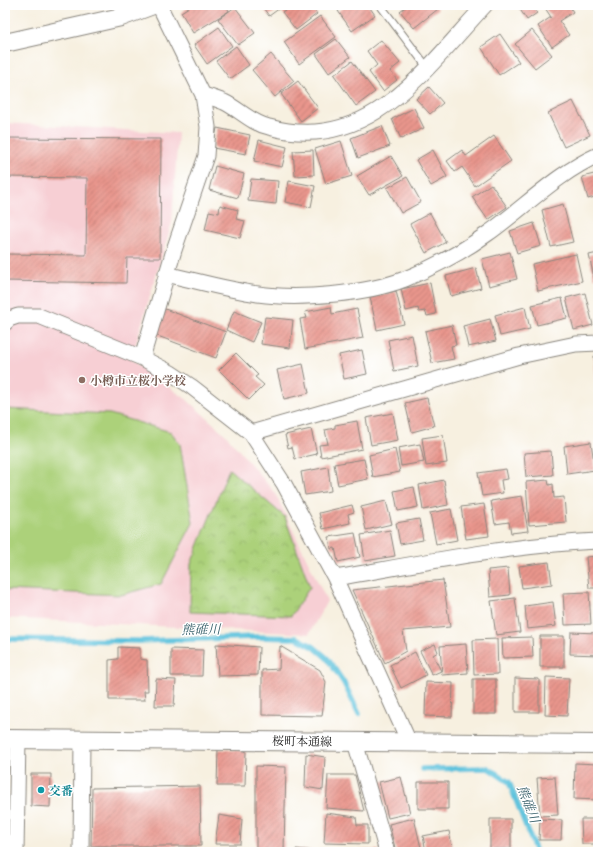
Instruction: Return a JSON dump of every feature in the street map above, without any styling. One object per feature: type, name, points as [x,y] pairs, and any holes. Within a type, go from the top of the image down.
[{"type":"street","points":[[5,43],[121,17],[153,5]]},
{"type":"street","points":[[142,358],[166,274],[206,156],[208,127],[203,95],[159,5]]},
{"type":"street","points":[[203,95],[224,102],[250,119],[268,127],[303,133],[325,133],[350,126],[390,104],[485,5]]},
{"type":"street","points":[[166,274],[259,294],[287,296],[317,296],[365,290],[404,280],[447,259],[488,234],[548,185],[598,155]]},
{"type":"street","points":[[5,323],[9,319],[18,316],[39,316],[142,358],[171,373],[192,387],[251,433],[284,484],[335,578],[409,742]]},
{"type":"street","points":[[251,433],[519,356],[576,344],[598,343]]},
{"type":"street","points":[[335,578],[445,559],[571,542],[598,541]]},
{"type":"street","points":[[11,739],[16,852]]},
{"type":"street","name":"桜町本通線","points":[[11,739],[598,744]]},
{"type":"street","points":[[81,852],[82,739]]},
{"type":"street","points":[[355,742],[387,852]]},
{"type":"lane","points":[[380,5],[427,67]]},
{"type":"shaded area","name":"小樽市立桜小学校","points":[[5,123],[178,133],[172,222],[131,360],[186,399],[226,435],[275,493],[327,601],[309,634],[5,618]]},
{"type":"green space","points":[[5,409],[110,414],[171,432],[180,444],[193,523],[161,584],[121,595],[5,590]]},
{"type":"green space","points":[[229,469],[285,517],[310,587],[291,616],[190,612],[191,564]]},
{"type":"building","points":[[192,5],[226,5],[229,11],[193,33],[181,12]]},
{"type":"building","points":[[261,5],[284,5],[269,16]]},
{"type":"building","points":[[292,5],[310,5],[317,14],[296,30],[282,12]]},
{"type":"building","points":[[346,5],[368,5],[375,15],[352,31],[338,11]]},
{"type":"building","points":[[408,5],[435,5],[438,9],[414,28],[400,11]]},
{"type":"building","points":[[517,5],[532,5],[537,13],[527,20]]},
{"type":"building","points":[[543,5],[569,5],[573,12],[559,21],[569,35],[552,47],[538,26],[551,17]]},
{"type":"building","points":[[235,7],[255,33],[238,45],[218,19]]},
{"type":"building","points":[[320,16],[336,37],[299,64],[284,42]]},
{"type":"building","points":[[219,27],[232,46],[207,64],[194,45]]},
{"type":"building","points":[[532,30],[552,55],[535,68],[515,44]]},
{"type":"building","points":[[500,34],[519,62],[499,75],[481,47]]},
{"type":"building","points":[[336,39],[350,57],[329,73],[316,54]]},
{"type":"building","points":[[381,40],[400,63],[390,71],[397,80],[383,91],[369,72],[377,65],[367,51]]},
{"type":"building","points":[[236,46],[249,65],[230,79],[216,61]]},
{"type":"building","points":[[271,54],[294,81],[275,97],[252,70]]},
{"type":"building","points":[[352,61],[375,92],[356,106],[334,75]]},
{"type":"building","points":[[298,81],[318,108],[301,121],[281,94]]},
{"type":"building","points":[[429,87],[443,103],[430,114],[416,99]]},
{"type":"building","points":[[573,101],[590,135],[564,147],[548,113]]},
{"type":"building","points":[[414,108],[424,128],[401,139],[392,119]]},
{"type":"building","points":[[382,126],[390,146],[358,158],[351,138]]},
{"type":"building","points":[[217,128],[250,135],[246,154],[213,148]]},
{"type":"building","points":[[494,136],[511,161],[475,186],[462,167],[455,172],[447,161],[462,150],[466,156]]},
{"type":"building","points":[[5,138],[161,139],[160,258],[127,258],[126,283],[5,281],[5,254],[86,255],[87,178],[5,177]]},
{"type":"building","points":[[259,140],[287,147],[282,167],[254,161]]},
{"type":"building","points":[[341,141],[352,176],[326,184],[315,149]]},
{"type":"building","points":[[313,150],[314,175],[295,176],[293,151]]},
{"type":"building","points":[[433,150],[447,177],[431,186],[416,160]]},
{"type":"building","points":[[391,156],[403,176],[369,195],[357,176]]},
{"type":"building","points":[[215,166],[244,174],[238,198],[209,190]]},
{"type":"building","points":[[598,173],[598,196],[588,199],[582,177]]},
{"type":"building","points":[[407,177],[421,202],[401,213],[387,188]]},
{"type":"building","points":[[251,179],[278,181],[276,204],[248,201]]},
{"type":"building","points":[[289,181],[315,186],[311,207],[285,202]]},
{"type":"building","points":[[491,184],[507,207],[488,220],[472,197]]},
{"type":"building","points":[[563,204],[573,242],[551,247],[542,210]]},
{"type":"building","points":[[220,205],[238,210],[236,219],[245,221],[240,238],[205,230],[209,211],[219,213]]},
{"type":"building","points":[[430,213],[446,242],[426,253],[410,224]]},
{"type":"building","points":[[534,223],[541,246],[517,253],[510,231]]},
{"type":"building","points":[[510,252],[517,279],[489,286],[482,259]]},
{"type":"building","points":[[598,253],[598,278],[594,278],[589,255]]},
{"type":"building","points":[[576,254],[582,281],[538,291],[532,264]]},
{"type":"building","points":[[476,268],[481,288],[451,296],[446,276]]},
{"type":"building","points":[[430,283],[436,314],[427,316],[425,311],[419,312],[418,308],[406,311],[401,289]]},
{"type":"building","points":[[396,291],[404,324],[377,330],[370,297]]},
{"type":"building","points":[[585,293],[593,325],[574,330],[566,298]]},
{"type":"building","points":[[562,298],[567,318],[537,325],[532,305]]},
{"type":"building","points":[[331,307],[332,314],[357,309],[363,338],[305,349],[300,319],[307,318],[305,312]]},
{"type":"building","points":[[525,307],[530,329],[500,336],[495,315]]},
{"type":"building","points":[[165,309],[226,332],[216,358],[155,335]]},
{"type":"building","points":[[234,311],[261,322],[252,342],[226,330]]},
{"type":"building","points":[[265,317],[293,320],[290,348],[261,344]]},
{"type":"building","points":[[490,319],[496,341],[468,347],[463,326]]},
{"type":"building","points":[[452,325],[456,345],[451,346],[454,359],[432,363],[425,331]]},
{"type":"building","points":[[412,335],[418,366],[394,371],[388,340]]},
{"type":"building","points":[[362,350],[367,374],[344,379],[339,355]]},
{"type":"building","points":[[236,353],[258,375],[255,377],[264,385],[249,400],[219,370]]},
{"type":"building","points":[[594,356],[598,356],[598,378],[596,378]]},
{"type":"building","points":[[303,364],[309,393],[284,399],[277,370]]},
{"type":"building","points":[[427,398],[434,426],[412,432],[405,403]]},
{"type":"building","points":[[393,413],[398,440],[371,445],[366,418]]},
{"type":"building","points":[[357,421],[362,449],[321,457],[319,445],[328,444],[325,430],[335,428],[335,425]]},
{"type":"building","points":[[311,429],[317,454],[295,459],[292,447],[288,448],[285,435]]},
{"type":"building","points":[[443,435],[447,463],[426,466],[422,438]]},
{"type":"building","points":[[591,442],[595,470],[567,474],[564,446]]},
{"type":"building","points":[[420,444],[424,462],[401,466],[398,448]]},
{"type":"building","points":[[395,449],[400,472],[373,477],[369,455]]},
{"type":"building","points":[[551,451],[553,475],[526,477],[524,453]]},
{"type":"building","points":[[364,459],[368,479],[338,485],[334,464]]},
{"type":"building","points":[[328,467],[331,491],[305,495],[301,472]]},
{"type":"building","points":[[506,469],[508,479],[501,480],[503,493],[482,496],[478,473]]},
{"type":"building","points":[[444,480],[448,505],[423,510],[419,485]]},
{"type":"building","points":[[548,480],[549,485],[553,484],[554,498],[564,497],[566,522],[529,525],[526,482]]},
{"type":"building","points":[[414,487],[418,507],[398,511],[394,491]]},
{"type":"building","points":[[522,496],[528,531],[511,533],[509,522],[495,524],[491,501]]},
{"type":"building","points":[[386,501],[392,524],[366,530],[361,507]]},
{"type":"building","points":[[484,504],[489,536],[466,539],[461,507]]},
{"type":"building","points":[[352,505],[354,512],[348,514],[350,523],[323,529],[319,513]]},
{"type":"building","points":[[451,509],[457,540],[436,544],[430,513]]},
{"type":"building","points":[[419,519],[423,540],[400,544],[396,523]]},
{"type":"building","points":[[390,530],[395,556],[365,561],[361,535]]},
{"type":"building","points":[[355,533],[360,557],[338,562],[335,548],[331,549],[329,537]]},
{"type":"building","points":[[598,556],[598,588],[589,588],[586,557]]},
{"type":"building","points":[[549,562],[552,584],[522,588],[519,566]]},
{"type":"building","points":[[508,568],[510,595],[490,597],[488,570]]},
{"type":"building","points":[[443,580],[450,627],[403,631],[406,651],[385,663],[352,590]]},
{"type":"building","points":[[589,592],[591,624],[565,625],[563,593]]},
{"type":"building","points":[[515,598],[520,632],[496,635],[491,601]]},
{"type":"building","points":[[553,602],[556,626],[527,629],[525,606]]},
{"type":"building","points":[[571,632],[598,633],[598,655],[570,654]]},
{"type":"building","points":[[540,636],[564,636],[564,667],[540,667]]},
{"type":"building","points":[[532,637],[533,657],[503,658],[502,638]]},
{"type":"building","points":[[497,639],[498,674],[474,675],[473,640]]},
{"type":"building","points":[[216,644],[259,647],[258,675],[218,676]]},
{"type":"building","points":[[435,644],[438,652],[433,655],[441,671],[432,675],[420,651]]},
{"type":"building","points":[[466,644],[468,673],[442,675],[440,646]]},
{"type":"building","points":[[280,646],[320,670],[326,682],[322,716],[262,715],[262,670],[279,669]]},
{"type":"building","points":[[118,647],[140,648],[140,659],[147,660],[148,691],[144,691],[145,700],[109,700],[109,660],[118,659]]},
{"type":"building","points":[[171,649],[203,650],[202,676],[171,676]]},
{"type":"building","points":[[415,652],[426,675],[401,688],[390,665]]},
{"type":"building","points":[[546,677],[569,678],[567,716],[545,715]]},
{"type":"building","points":[[515,678],[539,679],[539,712],[515,712]]},
{"type":"building","points":[[156,679],[176,680],[174,706],[155,706]]},
{"type":"building","points":[[473,679],[496,679],[496,714],[473,714]]},
{"type":"building","points":[[426,682],[453,683],[452,717],[425,716]]},
{"type":"building","points":[[218,749],[246,751],[245,786],[217,786]]},
{"type":"building","points":[[306,754],[325,757],[323,790],[305,787]]},
{"type":"building","points":[[575,763],[598,764],[598,800],[574,799]]},
{"type":"building","points":[[256,766],[286,767],[284,850],[256,849]]},
{"type":"building","name":"交番","points":[[31,774],[51,774],[50,807],[31,806]]},
{"type":"building","points":[[328,775],[355,775],[364,811],[326,808]]},
{"type":"building","points":[[401,777],[410,813],[388,818],[379,782]]},
{"type":"building","points":[[555,777],[558,815],[540,816],[537,778]]},
{"type":"building","points":[[418,782],[448,782],[448,809],[418,809]]},
{"type":"building","points":[[200,786],[201,846],[91,846],[92,788]]},
{"type":"building","points":[[326,813],[356,817],[357,825],[368,825],[368,844],[324,843]]},
{"type":"building","points":[[219,815],[242,819],[240,844],[215,844]]},
{"type":"building","points":[[414,818],[422,852],[396,852],[389,824]]},
{"type":"building","points":[[490,819],[511,819],[511,849],[490,849]]},
{"type":"building","points":[[540,819],[562,820],[561,840],[539,840]]},
{"type":"building","points":[[581,819],[598,819],[598,844],[582,844]]},
{"type":"building","points":[[449,831],[453,852],[426,852],[423,836]]},
{"type":"building","points":[[296,849],[316,851],[316,852],[296,852]]},
{"type":"building","points":[[337,850],[379,850],[379,852],[337,852]]},
{"type":"waterway","name":"熊碓川","points":[[5,639],[139,641],[256,637],[297,638],[314,647],[327,658],[344,683],[359,714]]},
{"type":"waterway","name":"熊碓川","points":[[422,769],[488,768],[509,782],[536,852]]},
{"type":"place","name":"小樽市立桜小学校","points":[[82,380]]},
{"type":"place","name":"交番","points":[[41,790]]}]
